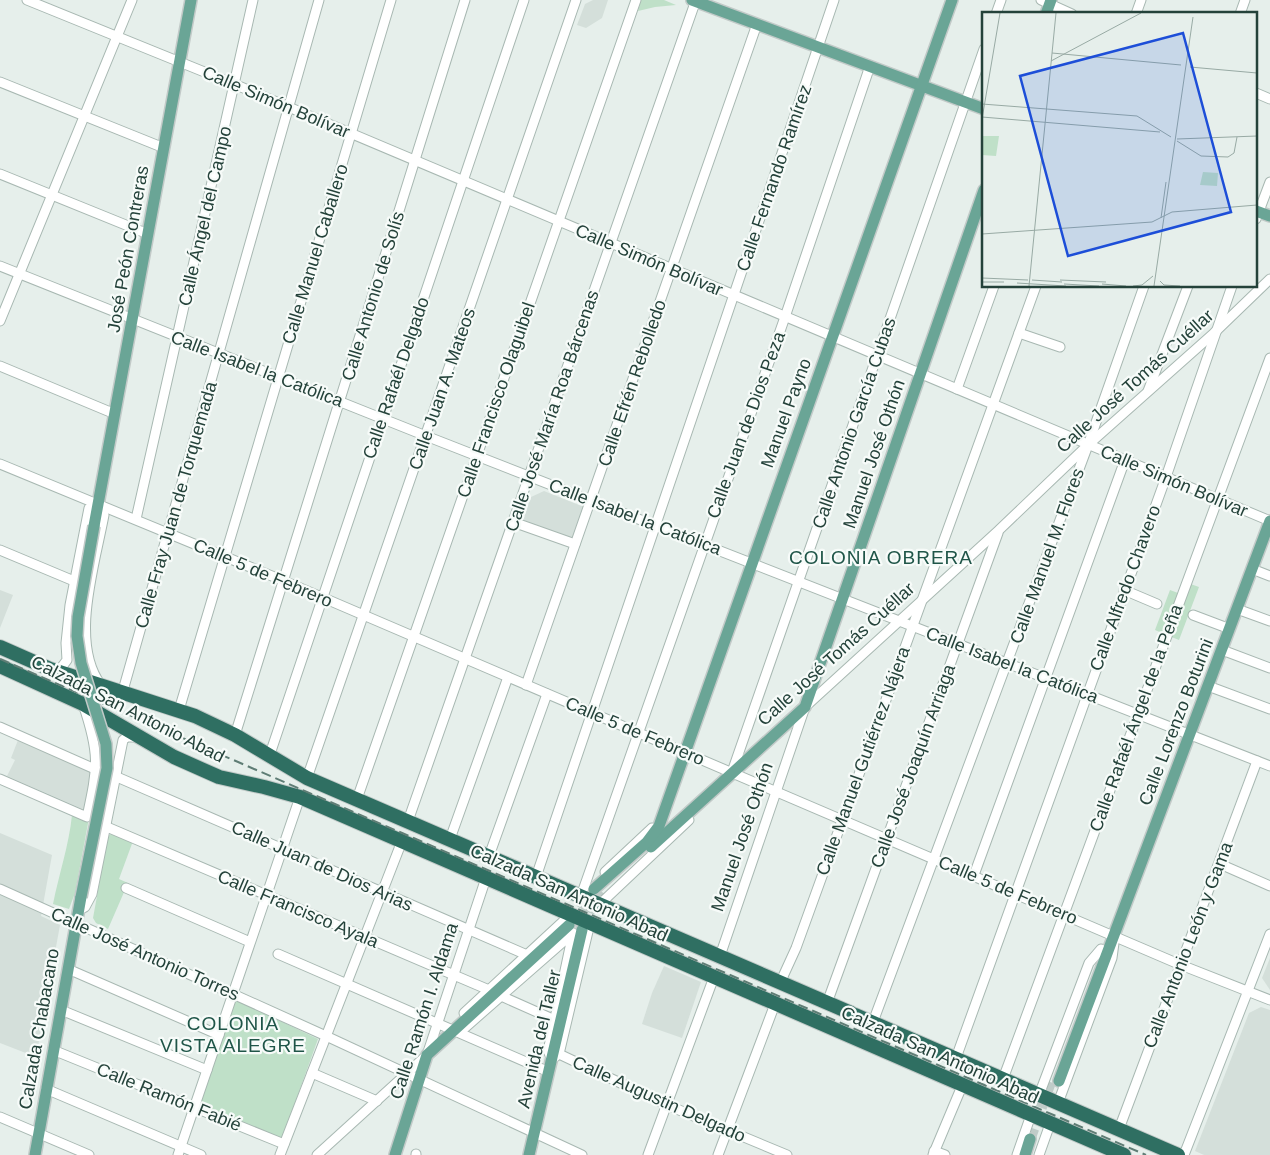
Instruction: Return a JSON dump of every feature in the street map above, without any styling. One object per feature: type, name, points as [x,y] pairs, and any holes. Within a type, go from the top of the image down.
[{"type":"highway","name":"Calzada San Antonio Abad","points":[[0,647],[50,669],[103,688],[179,710],[235,735],[307,778],[581,896],[599,895],[720,956],[1178,1155]]},
{"type":"highway","name":"Calzada San Antonio Abad","points":[[1,670],[87,700],[140,737],[174,757],[218,777],[264,787],[300,798],[486,878],[569,920],[714,977],[1124,1155]]},
{"type":"main road","name":"José Peón Contreras","points":[[87,700],[77,636],[78,616],[191,0]]},
{"type":"main road","points":[[695,0],[982,108]]},
{"type":"main road","name":"Manuel Payno","points":[[685,752],[952,0]]},
{"type":"main road","name":"Manuel José Othón","points":[[805,707],[982,196]]},
{"type":"main road","name":"Calle Lorenzo Boturini","points":[[1114,934],[1102,949],[1055,1080],[1114,934],[1270,521]]},
{"type":"main road","name":"Calzada Chabacano","points":[[35,1155],[76,922],[107,768],[106,744],[87,700]]},
{"type":"main road","name":"Calle José Tomás Cuéllar","points":[[599,895],[805,707]]},
{"type":"main road","points":[[599,895],[654,834],[685,752]]},
{"type":"main road","points":[[427,1055],[569,920]]},
{"type":"main road","name":"Avenida del Taller","points":[[529,1155],[586,927]]},
{"type":"main road","name":"Calle Ramón I. Aldama","points":[[395,1155],[427,1055]]},
{"type":"main road","points":[[1025,1155],[1034,1141],[1032,1155]]},
{"type":"street","name":"Calle Simón Bolívar","points":[[27,0],[289,107],[1270,521]]},
{"type":"street","points":[[0,322],[132,0]]},
{"type":"street","name":"Calle Ángel del Campo","points":[[136,519],[253,0]]},
{"type":"street","name":"Calle Fray Juan de Torquemada","points":[[122,694],[319,0]]},
{"type":"street","name":"Calle Manuel Caballero","points":[[179,710],[391,0]]},
{"type":"street","name":"Calle Antonio de Solís","points":[[235,735],[465,0]]},
{"type":"street","name":"Calle Rafaél Delgado","points":[[269,757],[524,0]]},
{"type":"street","name":"Calle Juan A. Mateos","points":[[307,778],[576,0]]},
{"type":"street","name":"Calle Francisco Olaguibel","points":[[357,799],[636,0]]},
{"type":"street","name":"Calle José María Roa Bárcenas","points":[[408,821],[695,0]]},
{"type":"street","name":"Calle Fernando Ramírez","points":[[536,877],[834,0]]},
{"type":"street","points":[[997,12],[1001,0]]},
{"type":"street","points":[[1137,12],[1141,0]]},
{"type":"street","points":[[1047,4],[1067,12]]},
{"type":"street","name":"Calle Efrén Rebolledo","points":[[526,684],[757,24]]},
{"type":"street","name":"Calle Antonio García Cubas","points":[[732,772],[982,55]]},
{"type":"street","name":"Calle Juan de Dios Peza","points":[[581,896],[870,66]]},
{"type":"street","points":[[0,82],[164,148]]},
{"type":"street","points":[[1258,94],[1270,99]]},
{"type":"street","points":[[0,174],[148,234]]},
{"type":"street","points":[[1258,212],[1270,182]]},
{"type":"street","name":"Calle Isabel la Católica","points":[[0,266],[476,456],[1270,766]]},
{"type":"street","name":"Calle José Tomás Cuéllar","points":[[805,707],[898,620],[999,530],[1088,445],[1214,333],[1270,279]]},
{"type":"street","points":[[957,389],[993,288]]},
{"type":"street","name":"Calle Manuel Gutiérrez Nájera","points":[[780,982],[796,948],[841,819],[1035,288]]},
{"type":"street","name":"Calle Manuel M. Flores","points":[[873,1022],[1088,445],[1143,288]]},
{"type":"street","points":[[1148,393],[1187,288]]},
{"type":"street","name":"Calle Alfredo Chavero","points":[[956,1058],[1014,893],[1166,477],[1214,333],[1231,288]]},
{"type":"street","points":[[1019,333],[1060,347]]},
{"type":"street","name":"Calle Rafaél Ángel de la Peña","points":[[1004,1079],[1137,714],[1270,358]]},
{"type":"street","points":[[0,366],[115,414]]},
{"type":"street","points":[[974,876],[1125,460]]},
{"type":"street","name":"Calle 5 de Febrero","points":[[0,464],[284,581],[1114,934],[1181,965],[1270,1000]]},
{"type":"street","points":[[50,669],[61,668],[67,660],[67,620],[74,580],[89,508],[98,504]]},
{"type":"street","name":"José Peón Contreras","points":[[98,504],[104,515],[90,595],[85,639],[92,672],[103,688]]},
{"type":"street","points":[[513,522],[575,544]]},
{"type":"street","name":"Calle José Joaquín Arriaga","points":[[827,1002],[999,530]]},
{"type":"street","points":[[0,550],[74,580]]},
{"type":"street","points":[[1252,569],[1270,576]]},
{"type":"street","points":[[1124,590],[1157,604]]},
{"type":"street","points":[[1237,609],[1270,621]]},
{"type":"street","points":[[1193,615],[1230,628]]},
{"type":"street","points":[[1222,650],[1270,668]]},
{"type":"street","points":[[450,839],[508,677]]},
{"type":"street","points":[[1208,686],[1270,709]]},
{"type":"street","points":[[489,856],[547,694]]},
{"type":"street","points":[[0,779],[88,817],[97,770],[94,735],[87,700]]},
{"type":"street","name":"Manuel José Othón","points":[[720,956],[805,707]]},
{"type":"street","points":[[0,727],[97,770]]},
{"type":"street","name":"Calzada Chabacano","points":[[79,910],[85,906],[92,894],[123,740],[127,737],[140,737]]},
{"type":"street","name":"Calle Antonio León y Gama","points":[[1119,1129],[1220,864],[1257,761]]},
{"type":"street","name":"Calle Juan de Dios Arias","points":[[117,777],[527,955]]},
{"type":"street","points":[[581,896],[651,830],[659,816],[667,792],[676,778]]},
{"type":"street","points":[[179,1151],[300,798]]},
{"type":"street","name":"Calle Francisco Ayala","points":[[107,827],[489,990]]},
{"type":"street","points":[[280,1155],[402,841]]},
{"type":"street","points":[[1220,864],[1270,886]]},
{"type":"street","name":"Calle Ramón I. Aldama","points":[[427,1055],[486,878]]},
{"type":"street","points":[[126,888],[250,942]]},
{"type":"street","name":"Calle José Antonio Torres","points":[[0,889],[326,1036],[419,1081],[582,1155]]},
{"type":"street","points":[[455,1030],[489,990],[569,920]]},
{"type":"street","points":[[455,1030],[501,996],[572,933],[574,934],[548,1051],[555,1056]]},
{"type":"street","name":"Calle Lorenzo Boturini","points":[[1058,1103],[1112,958],[1114,934]]},
{"type":"street","points":[[1184,1155],[1270,934]]},
{"type":"street","name":"Calle Lorenzo Boturini","points":[[1039,1094],[1089,963],[1102,949]]},
{"type":"street","points":[[278,954],[549,1072]]},
{"type":"street","points":[[68,969],[219,1035]]},
{"type":"street","points":[[648,1155],[714,977]]},
{"type":"street","points":[[501,996],[555,1020]]},
{"type":"street","points":[[718,1155],[775,1004]]},
{"type":"street","points":[[61,1010],[207,1070]]},
{"type":"street","name":"Calle Ramón Fabié","points":[[54,1050],[284,1144]]},
{"type":"street","points":[[318,1155],[427,1055]]},
{"type":"street","name":"Calle Augustin Delgado","points":[[555,1056],[788,1155]]},
{"type":"street","points":[[312,1074],[377,1101]]},
{"type":"street","points":[[944,1155],[934,1153],[962,1086]]},
{"type":"street","points":[[46,1089],[179,1151],[201,1155]]},
{"type":"street","points":[[1017,1155],[1031,1116]]},
{"type":"street","points":[[0,1117],[89,1155]]},
{"type":"street","points":[[1039,1155],[1050,1124]]},
{"type":"shaded area","points":[[593,0],[608,0],[602,18],[586,28],[577,25],[585,4]]},
{"type":"shaded area","points":[[544,491],[584,507],[573,539],[523,521],[531,497]]},
{"type":"shaded area","points":[[0,590],[13,595],[0,628]]},
{"type":"shaded area","points":[[18,740],[92,771],[85,810],[7,776],[15,760],[11,758]]},
{"type":"shaded area","points":[[0,833],[52,855],[41,916],[60,925],[36,1057],[0,1043]]},
{"type":"shaded area","points":[[1270,958],[1270,990],[1262,978]]},
{"type":"shaded area","points":[[664,966],[701,982],[682,1038],[642,1024],[652,993]]},
{"type":"shaded area","points":[[1261,1007],[1270,1010],[1270,1155],[1204,1155],[1195,1151],[1249,1013]]},
{"type":"green space","points":[[641,0],[664,0],[676,5],[638,11]]},
{"type":"green space","points":[[1182,581],[1199,587],[1179,640],[1169,636],[1166,643],[1160,641],[1162,633],[1155,630],[1170,590],[1178,593]]},
{"type":"green space","points":[[72,815],[89,818],[75,893],[69,909],[53,904]]},
{"type":"green space","points":[[111,834],[133,841],[119,879],[128,883],[108,929],[96,923],[93,918],[108,836]]},
{"type":"green space","points":[[236,1000],[318,1039],[282,1139],[199,1106]]},
{"type":"tunnel","points":[[583,928],[592,906],[602,892]]},
{"type":"tunnel","points":[[571,922],[592,893]]},
{"type":"tunnel","points":[[1030,1139],[1052,1078]]},
{"type":"railway","points":[[0,659],[1146,1155]]},
{"type":"district","name":"COLONIA OBRERA","points":[[881,557]]},
{"type":"district","name":"COLONIA VISTA ALEGRE","points":[[233,1034]]}]
